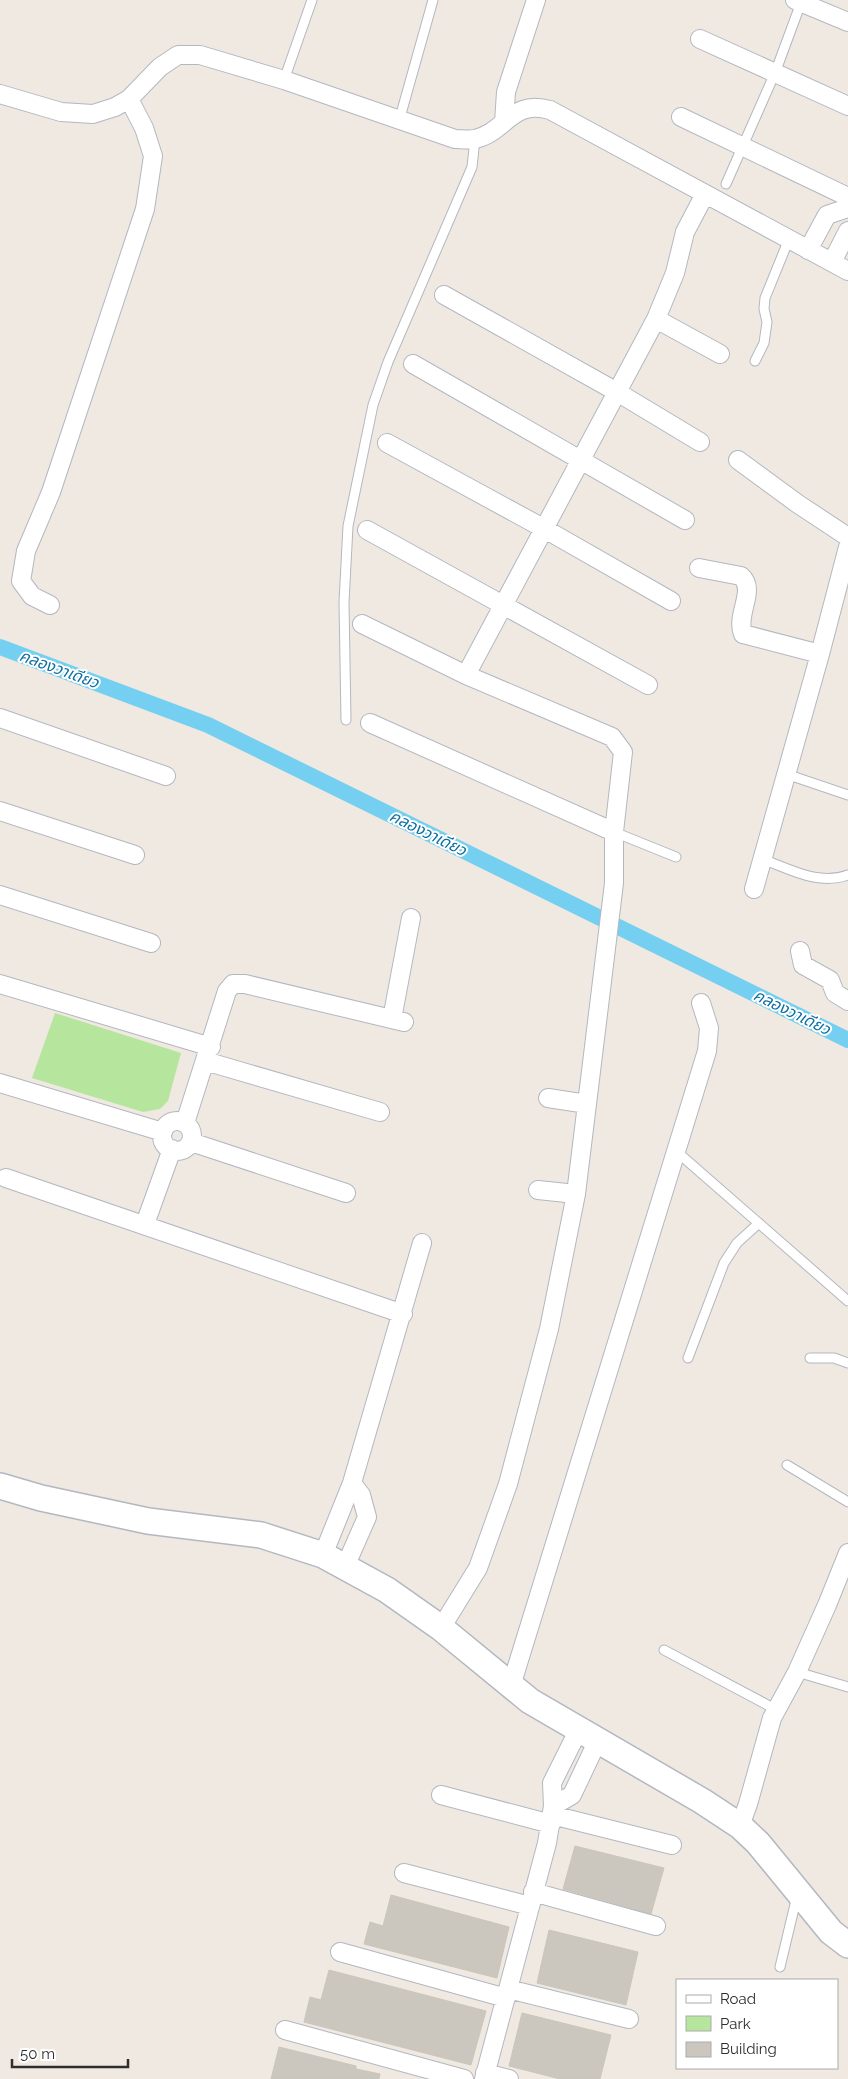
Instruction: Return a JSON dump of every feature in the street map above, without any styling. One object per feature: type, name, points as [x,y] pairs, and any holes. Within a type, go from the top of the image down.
[{"type":"street","points":[[504,122],[506,92],[536,0]]},
{"type":"street","points":[[799,1],[848,22]]},
{"type":"street","points":[[700,39],[848,106]]},
{"type":"street","points":[[0,94],[61,112],[93,114],[115,107],[129,99],[160,67],[178,55],[200,56],[284,80],[455,139],[475,139],[520,110],[536,106],[550,110],[848,271]]},
{"type":"street","points":[[50,605],[32,596],[21,581],[26,551],[50,492],[145,209],[152,165],[153,156],[144,128],[129,99]]},
{"type":"street","points":[[681,117],[743,147],[847,207]]},
{"type":"street","points":[[466,675],[656,319],[675,273],[685,232],[705,194]]},
{"type":"street","points":[[808,250],[827,215],[847,207]]},
{"type":"street","points":[[832,262],[848,231]]},
{"type":"street","points":[[444,295],[617,392],[700,442]]},
{"type":"street","points":[[656,319],[720,354]]},
{"type":"street","points":[[413,364],[685,520]]},
{"type":"street","points":[[387,443],[543,528],[671,601]]},
{"type":"street","points":[[738,460],[848,538]]},
{"type":"street","points":[[367,530],[648,685]]},
{"type":"street","points":[[754,889],[820,654],[848,546]]},
{"type":"street","points":[[700,568],[741,576],[745,579],[748,586],[740,627],[743,634],[820,654]]},
{"type":"street","points":[[362,624],[466,675],[612,737],[622,752],[614,832],[614,883],[576,1194],[549,1329],[508,1484],[478,1568],[441,1628]]},
{"type":"street","points":[[0,718],[166,776]]},
{"type":"street","points":[[370,724],[614,832]]},
{"type":"street","points":[[0,811],[135,855]]},
{"type":"street","points":[[0,895],[151,943]]},
{"type":"street","points":[[185,1122],[227,991],[233,984],[245,984],[398,1020],[411,918]]},
{"type":"street","points":[[800,951],[802,965],[830,980],[835,993],[848,1001]]},
{"type":"street","points":[[0,984],[380,1112]]},
{"type":"street","points":[[511,1686],[671,1174],[676,1151],[707,1051],[708,1028],[701,1003]]},
{"type":"street","points":[[0,1083],[163,1132]]},
{"type":"street","points":[[548,1098],[587,1104]]},
{"type":"street","points":[[163,1132],[172,1122],[185,1122]]},
{"type":"street","points":[[163,1132],[165,1144],[172,1149],[180,1150],[191,1142],[192,1133],[185,1122]]},
{"type":"street","points":[[191,1142],[346,1193]]},
{"type":"street","points":[[145,1224],[172,1149]]},
{"type":"street","points":[[6,1178],[145,1224],[403,1314]]},
{"type":"street","points":[[538,1190],[576,1194]]},
{"type":"street","points":[[323,1555],[352,1483],[403,1314],[422,1243]]},
{"type":"street","points":[[345,1567],[367,1517],[361,1495],[352,1483]]},
{"type":"street","points":[[0,1486],[41,1498],[148,1521],[261,1535],[323,1555],[386,1590],[441,1628],[530,1701],[702,1801],[740,1826],[758,1843],[831,1932],[848,1945]]},
{"type":"street","points":[[740,1826],[772,1718],[797,1672],[827,1606],[848,1553]]},
{"type":"street","points":[[552,1815],[572,1795],[589,1734]]},
{"type":"street","points":[[509,2079],[484,2076],[532,1899],[552,1815],[552,1783],[589,1734]]},
{"type":"street","points":[[441,1795],[552,1815],[672,1845]]},
{"type":"street","points":[[404,1874],[656,1926]]},
{"type":"street","points":[[340,1952],[507,1993],[629,2019]]},
{"type":"street","points":[[285,2030],[464,2079]]},
{"type":"lane","points":[[284,80],[312,0]]},
{"type":"lane","points":[[399,121],[433,0]]},
{"type":"lane","points":[[726,184],[774,73],[799,1]]},
{"type":"lane","points":[[346,720],[344,602],[348,526],[374,405],[388,362],[472,167],[475,139]]},
{"type":"lane","points":[[755,361],[764,343],[767,322],[764,309],[765,298],[788,239]]},
{"type":"lane","points":[[786,774],[848,794]]},
{"type":"lane","points":[[614,832],[676,857]]},
{"type":"lane","points":[[762,859],[808,876],[823,879],[848,875]]},
{"type":"lane","points":[[676,1151],[848,1301]]},
{"type":"lane","points":[[688,1358],[724,1263],[737,1243],[759,1224]]},
{"type":"lane","points":[[810,1358],[834,1358],[848,1363]]},
{"type":"lane","points":[[788,1465],[848,1502]]},
{"type":"lane","points":[[664,1650],[777,1710]]},
{"type":"lane","points":[[797,1672],[848,1687]]},
{"type":"lane","points":[[780,1967],[798,1892]]},
{"type":"green space","points":[[55,1013],[181,1053],[168,1101],[160,1109],[143,1112],[32,1078]]},
{"type":"building","points":[[575,1846],[664,1868],[651,1914],[563,1889]]},
{"type":"building","points":[[391,1895],[509,1927],[497,1978],[364,1944],[370,1922],[383,1926]]},
{"type":"building","points":[[549,1930],[638,1952],[626,2005],[537,1983]]},
{"type":"building","points":[[329,1970],[486,2011],[471,2065],[304,2022],[310,1997],[321,2000]]},
{"type":"building","points":[[522,2013],[611,2035],[600,2079],[560,2079],[509,2066]]},
{"type":"building","points":[[279,2047],[356,2066],[356,2069],[380,2074],[379,2079],[271,2079]]},
{"type":"waterway","name":"คลองวาเดียว","points":[[0,647],[208,725],[848,1040]]}]
